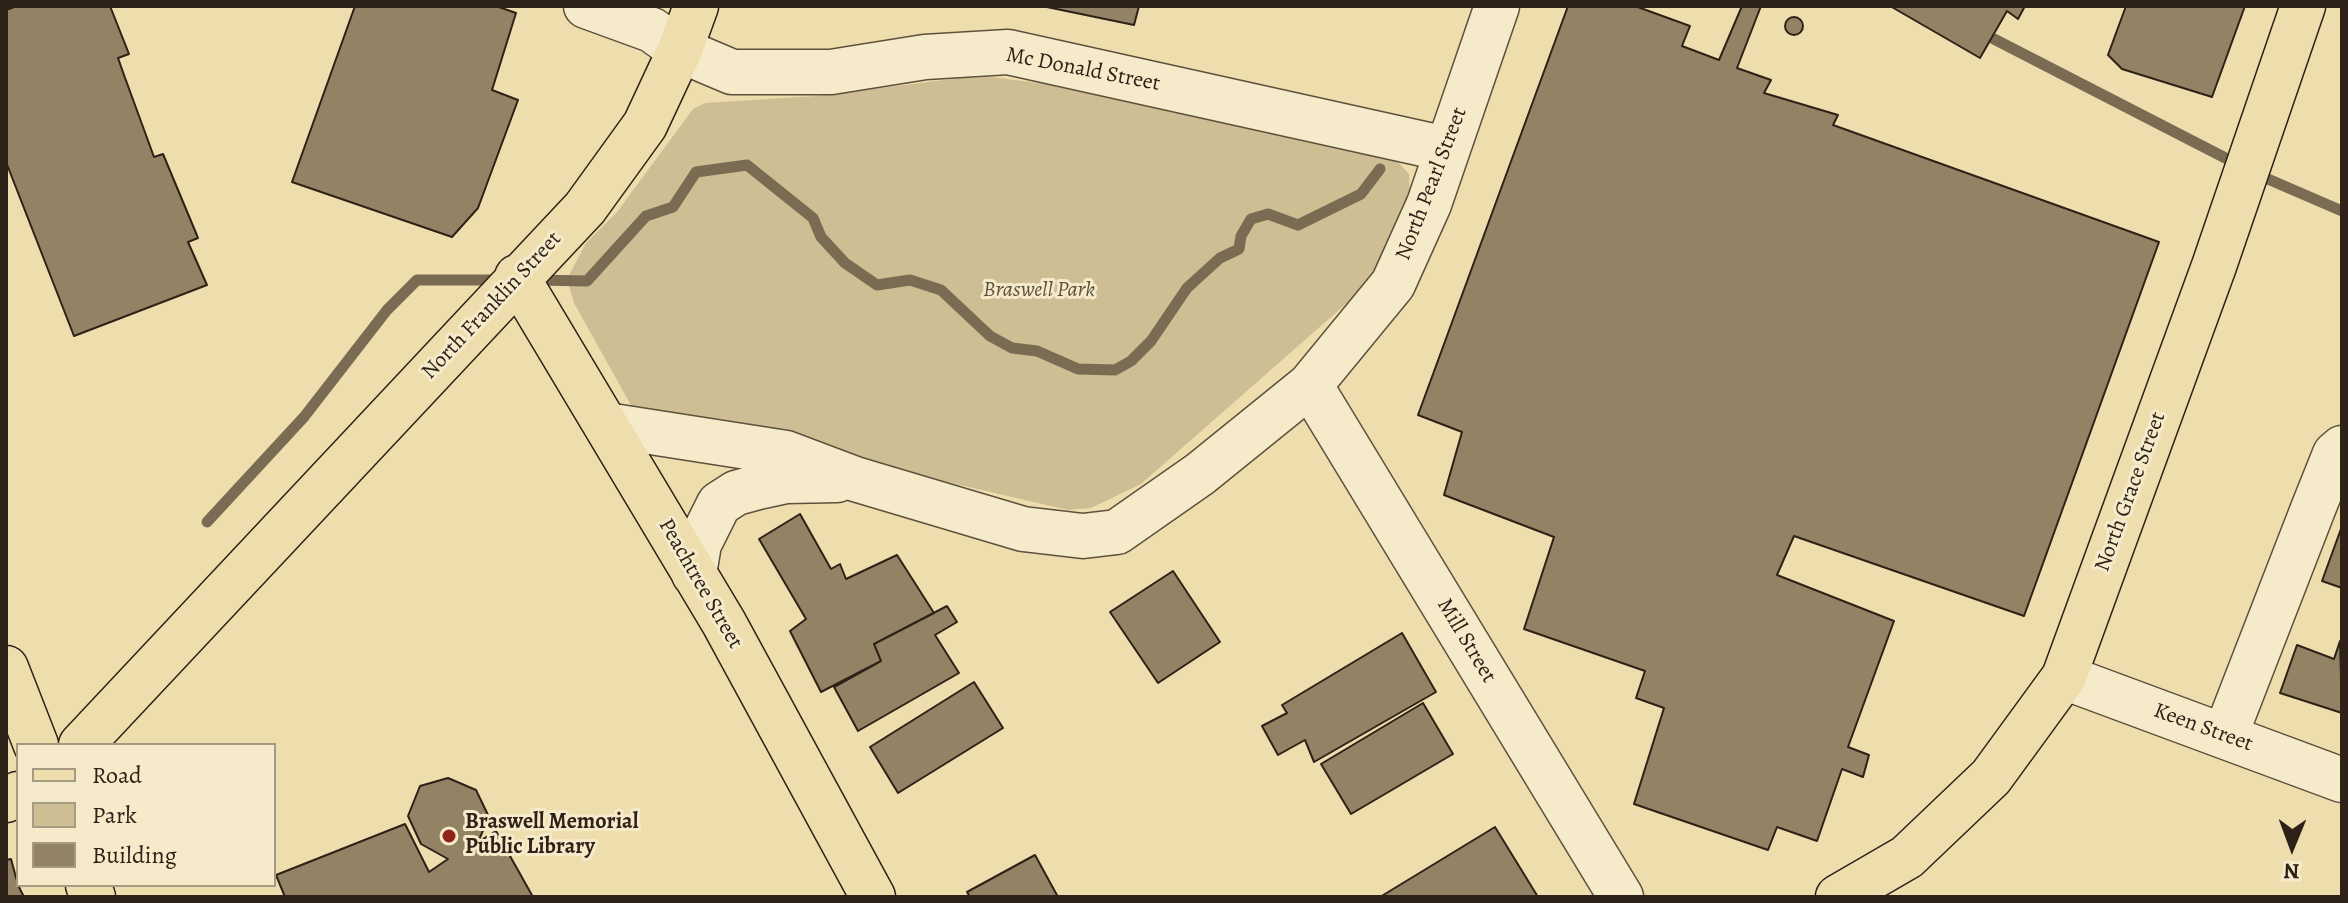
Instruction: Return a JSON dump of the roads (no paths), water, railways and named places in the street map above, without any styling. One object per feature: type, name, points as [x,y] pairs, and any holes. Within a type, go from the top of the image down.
[{"type":"main road","name":"North Franklin Street","points":[[83,743],[244,575],[517,277],[585,208],[645,125],[680,50],[696,6]]},
{"type":"main road","name":"North Grace Street","points":[[1838,897],[1907,857],[1991,777],[2064,677],[2214,266],[2303,6]]},
{"type":"main road","name":"Peachtree Street","points":[[517,277],[694,574],[873,897]]},
{"type":"main road","points":[[6,668],[35,743]]},
{"type":"street","name":"Mc Donald Street","points":[[586,6],[652,30],[680,50],[732,72],[831,72],[925,57],[1008,52],[1446,149]]},
{"type":"street","name":"North Pearl Street","points":[[855,479],[1023,529],[1083,536],[1117,532],[1200,474],[1310,385],[1393,284],[1429,204],[1497,6]]},
{"type":"street","name":"Mill Street","points":[[1310,385],[1621,897]]},
{"type":"street","points":[[606,425],[786,453],[855,479]]},
{"type":"street","points":[[2225,736],[2335,454],[2342,448]]},
{"type":"street","points":[[694,574],[699,544],[719,504],[736,493],[786,481],[855,479]]},
{"type":"street","name":"Keen Street","points":[[2064,677],[2342,780]]},
{"type":"waterway","points":[[1994,39],[2239,165]]},
{"type":"waterway","points":[[535,280],[587,281],[646,216],[673,207],[696,172],[747,165],[813,218],[821,237],[845,263],[877,285],[910,280],[941,290],[990,336],[1012,348],[1037,351],[1078,369],[1115,370],[1131,361],[1151,341],[1187,288],[1220,258],[1239,249],[1241,236],[1251,219],[1268,214],[1298,225],[1361,194],[1380,169]]},
{"type":"waterway","points":[[2254,173],[2342,211]]},
{"type":"waterway","points":[[207,522],[304,417],[387,310],[417,280],[502,280]]},
{"type":"place","name":"Braswell Memorial Public Library","points":[[449,836]]},
{"type":"park label","name":"Braswell Park","points":[[1039,291]]}]
